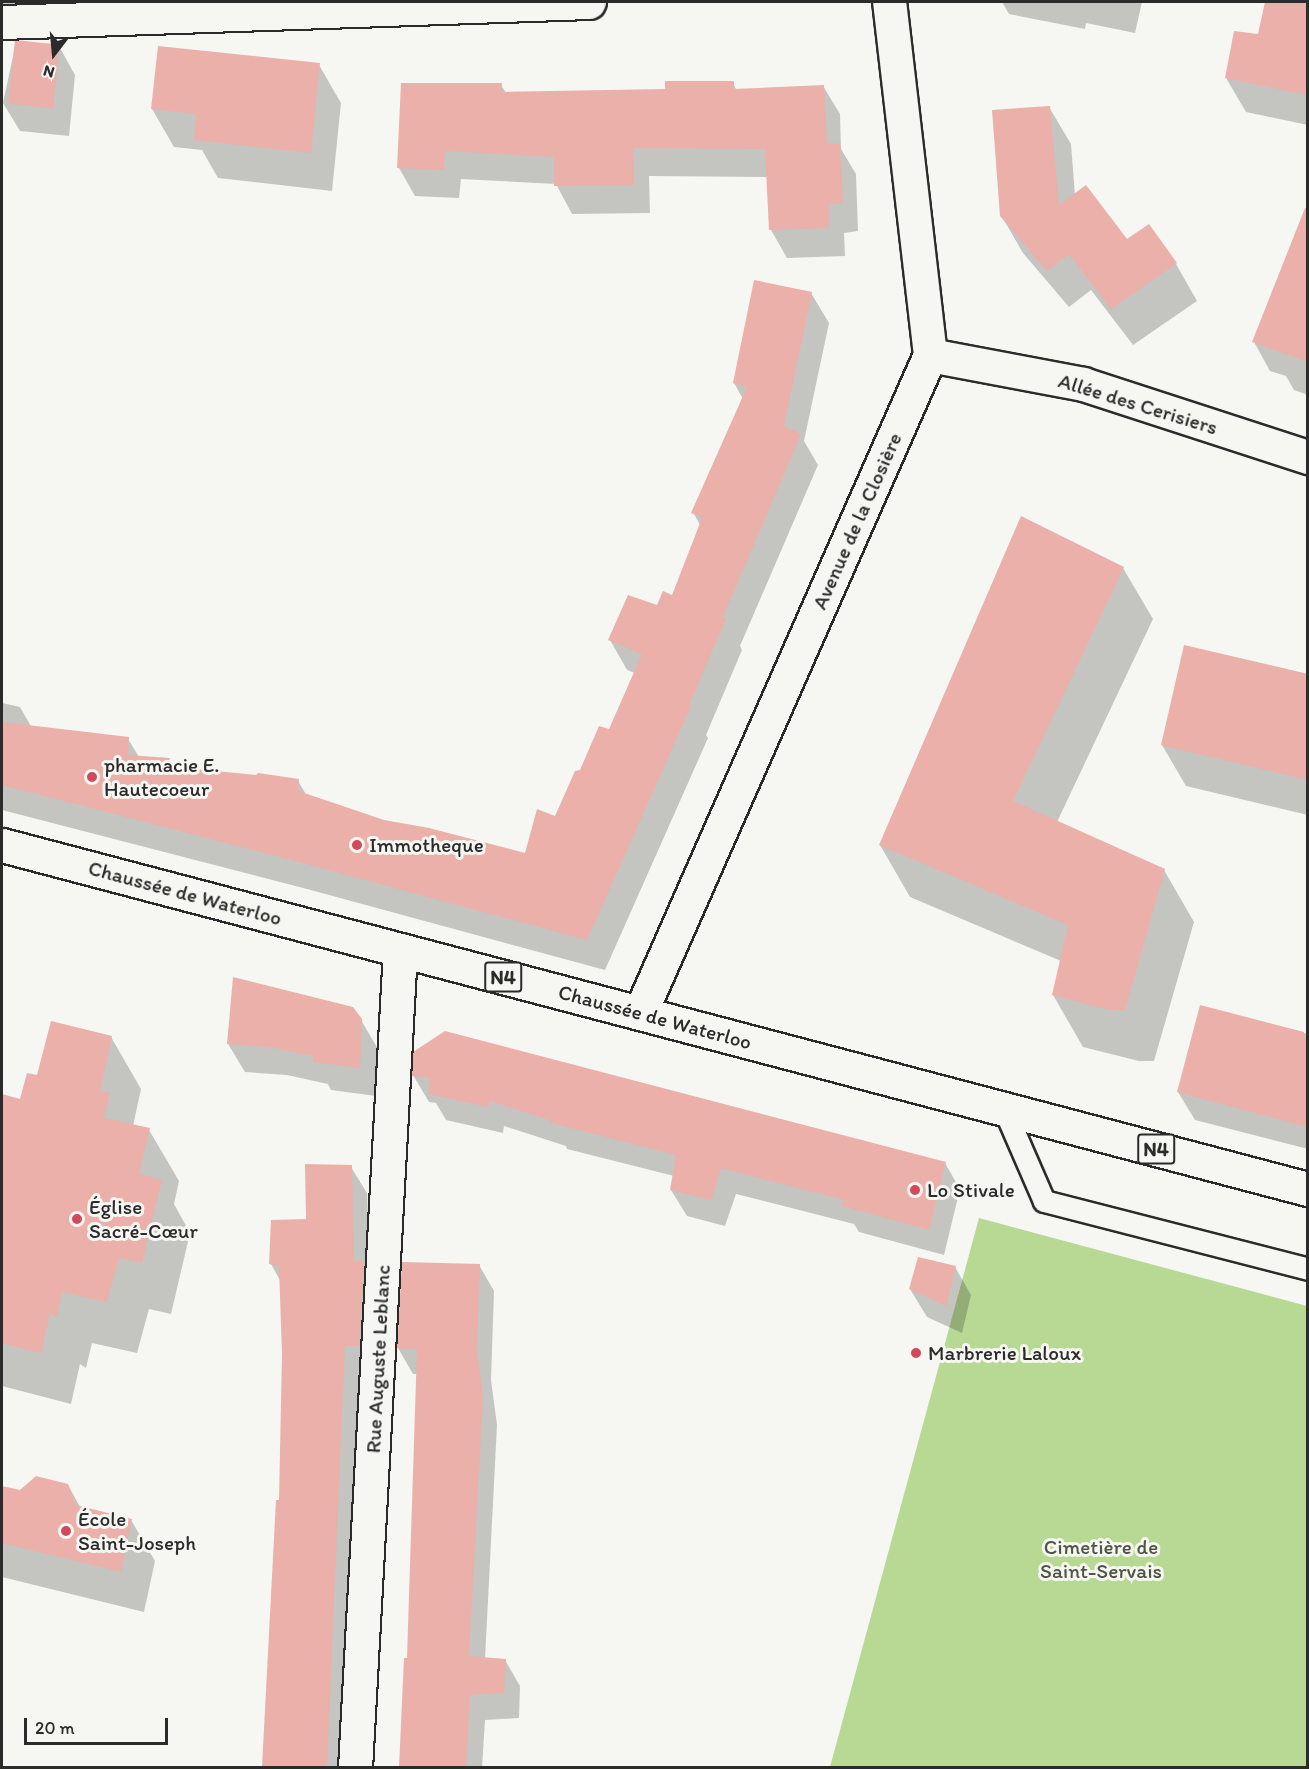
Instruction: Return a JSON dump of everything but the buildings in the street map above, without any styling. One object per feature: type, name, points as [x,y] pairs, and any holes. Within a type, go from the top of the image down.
[{"type":"street","points":[[2,22],[589,2]]},
{"type":"street","points":[[889,2],[930,356]]},
{"type":"street","name":"Allée des Cerisiers","points":[[930,356],[1083,384],[1308,457]]},
{"type":"street","name":"Avenue de la Closière","points":[[640,1013],[930,356]]},
{"type":"street","name":"Chaussée de Waterloo","points":[[2,845],[1308,1189]]},
{"type":"street","name":"Rue Auguste Leblanc","points":[[355,1767],[400,950]]},
{"type":"lane","points":[[1004,1109],[1044,1201],[1308,1269]]},
{"type":"green space","name":"Cimetière de Saint-Servais","points":[[979,1218],[1307,1306],[1307,1767],[830,1767]]},
{"type":"place","name":"pharmacie E. Hautecoeur","points":[[92,777]]},
{"type":"place","name":"Immotheque","points":[[357,845]]},
{"type":"place","name":"Lo Stivale","points":[[915,1190]]},
{"type":"place","name":"Église Sacré-Cœur","points":[[77,1219]]},
{"type":"place","name":"Marbrerie Laloux","points":[[916,1353]]},
{"type":"place","name":"École Saint-Joseph","points":[[66,1531]]}]
